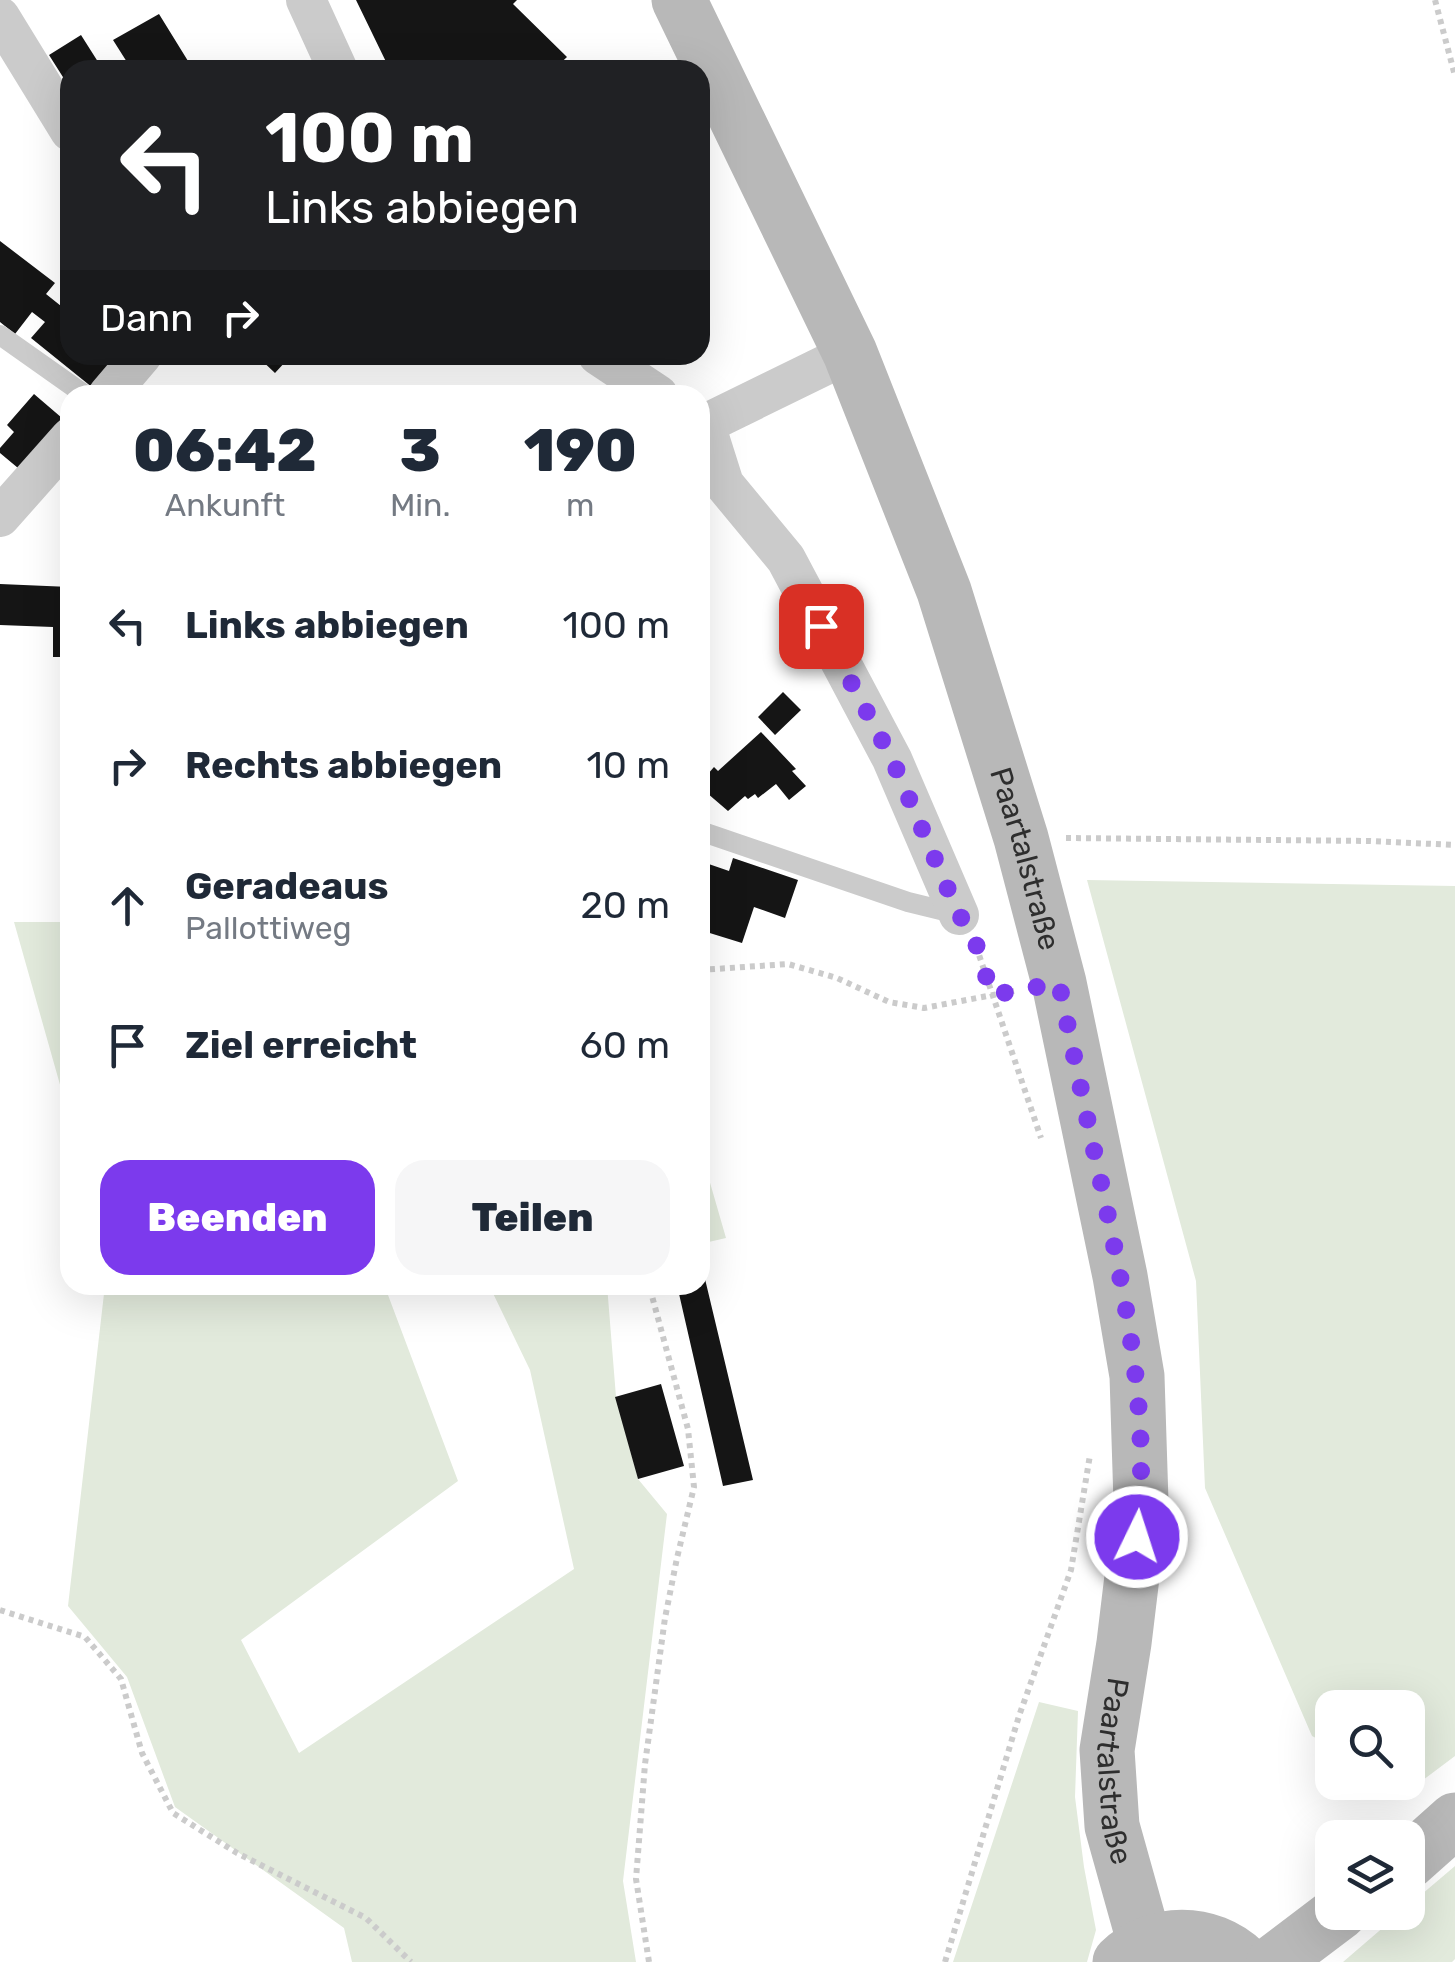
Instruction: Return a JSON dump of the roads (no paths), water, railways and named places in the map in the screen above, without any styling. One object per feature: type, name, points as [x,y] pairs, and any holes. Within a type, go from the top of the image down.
[{"type":"main road","name":"Paartalstraße","points":[[679,0],[708,60]]},
{"type":"main road","name":"Paartalstraße","points":[[710,64],[850,353],[944,591],[1021,838],[1059,983],[1137,1376],[1141,1502],[1107,1750],[1112,1826],[1133,1953]]},
{"type":"main road","points":[[1425,1847],[1455,1820]]},
{"type":"main road","points":[[1274,1962],[1316,1930]]},
{"type":"main road","points":[[1133,1953],[1179,1936],[1208,1940],[1244,1962]]},
{"type":"street","points":[[306,0],[333,60]]},
{"type":"street","points":[[0,17],[60,115]]},
{"type":"street","points":[[710,418],[850,353]]},
{"type":"street","points":[[116,385],[134,365]]},
{"type":"street","points":[[613,365],[643,385]]},
{"type":"street","points":[[710,445],[724,484],[786,559],[892,759],[959,915]]},
{"type":"street","points":[[0,517],[60,449]]},
{"type":"lane","points":[[0,335],[70,385]]},
{"type":"lane","points":[[710,834],[908,902],[959,915]]}]
